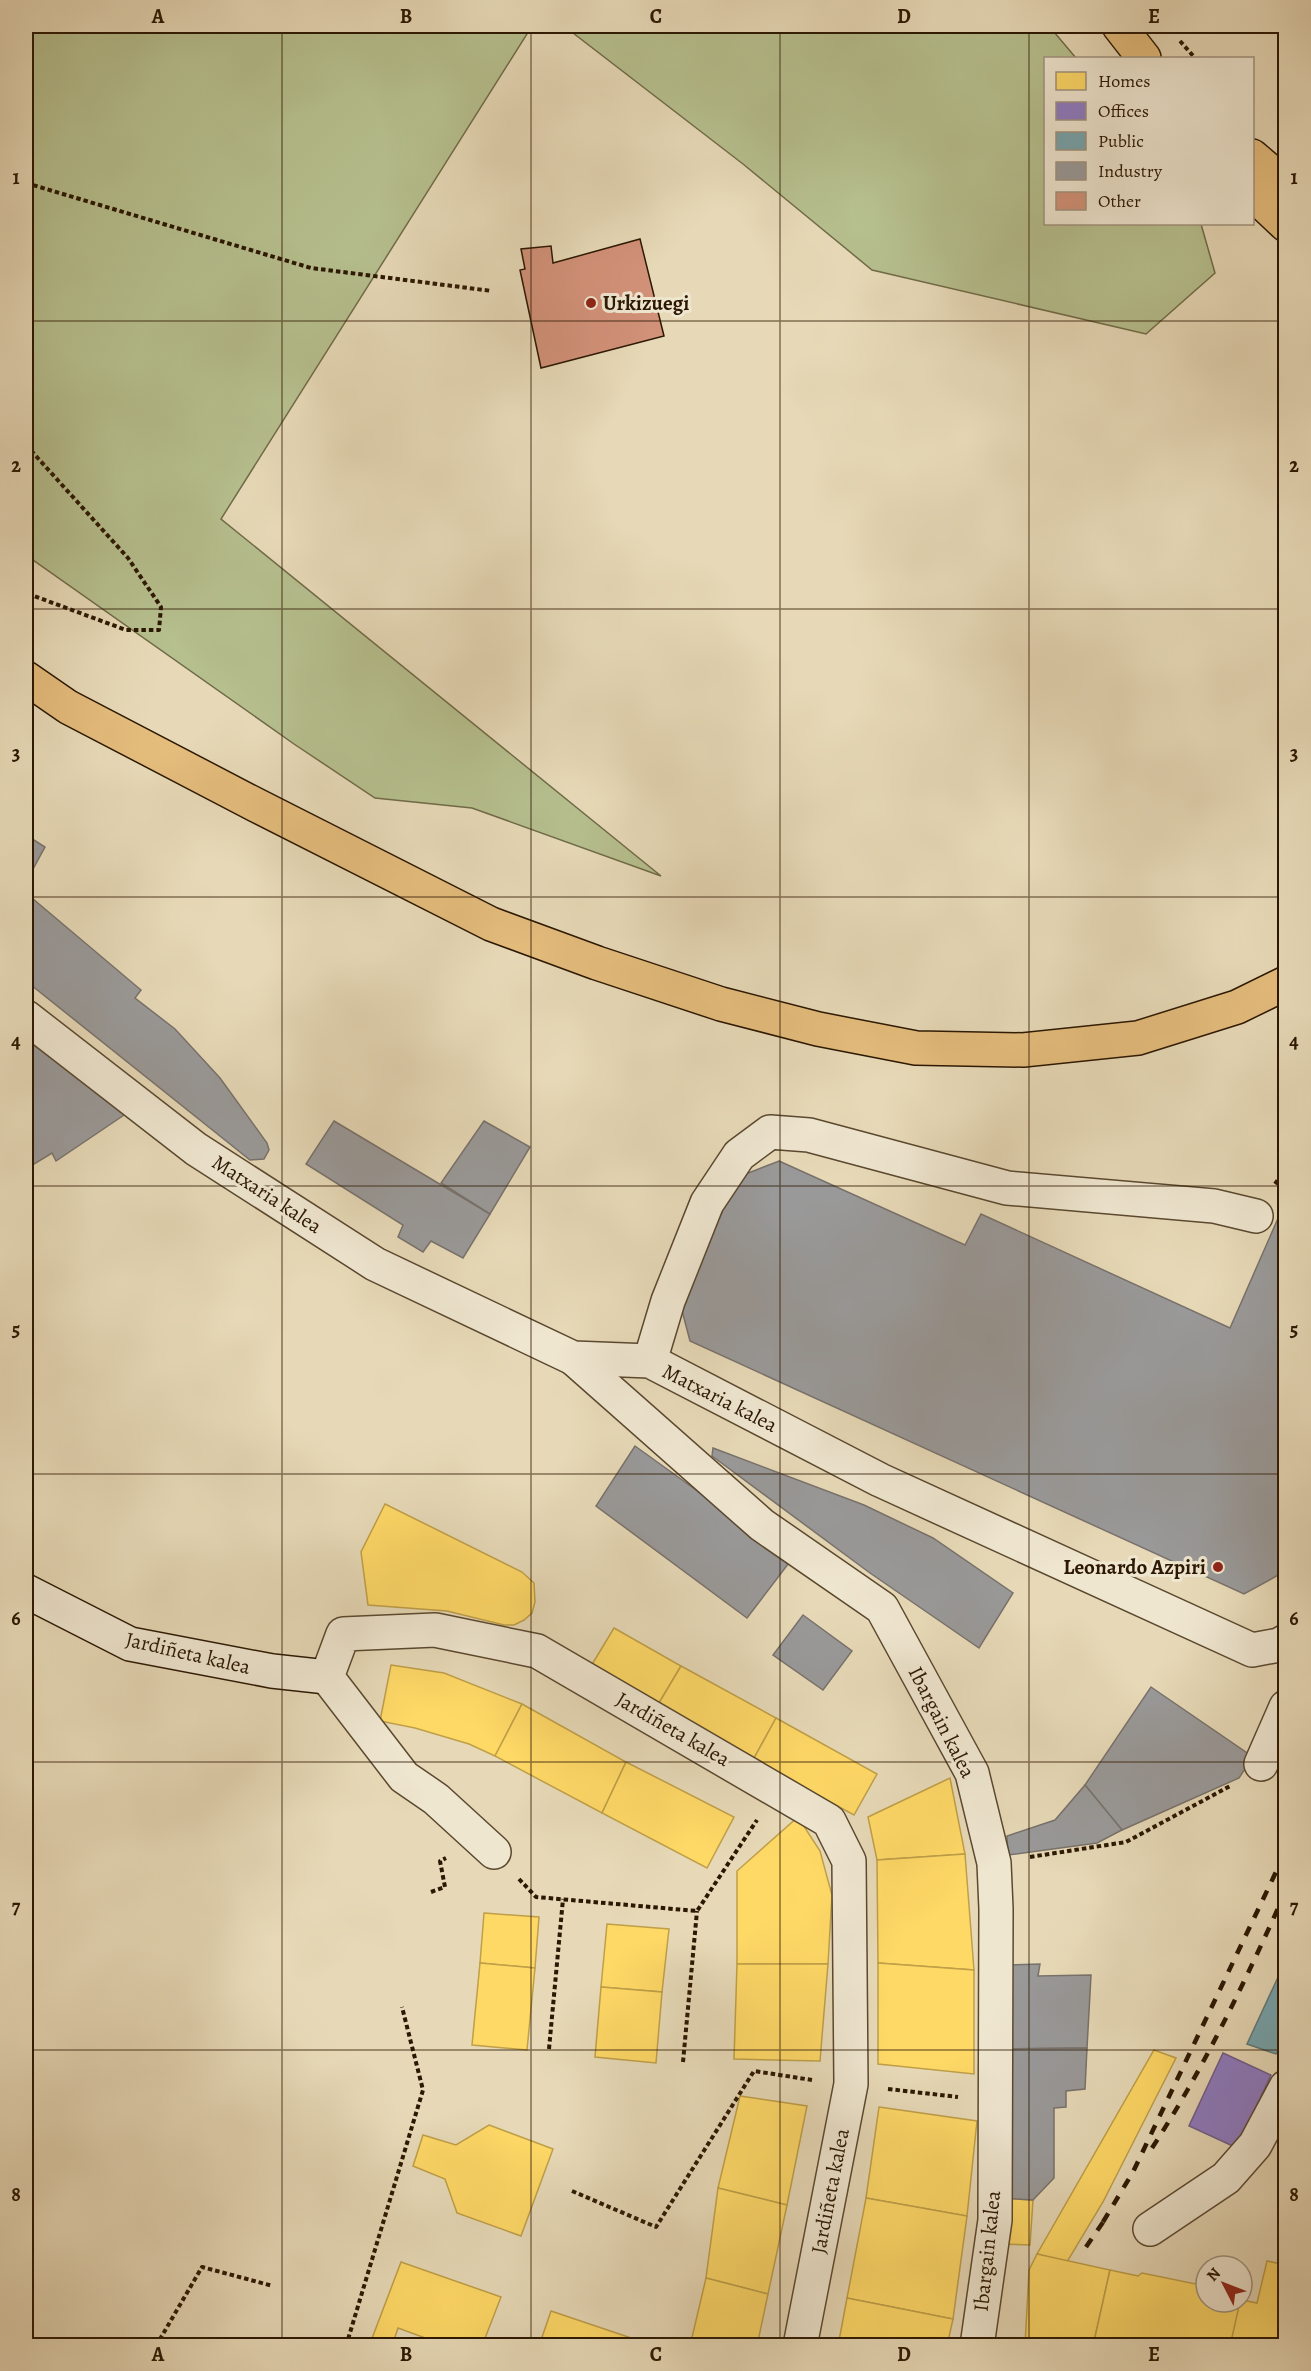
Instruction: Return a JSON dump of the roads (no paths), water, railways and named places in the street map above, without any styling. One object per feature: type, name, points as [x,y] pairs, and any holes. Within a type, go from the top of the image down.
[{"type":"highway","points":[[1119,26],[1143,57]]},
{"type":"highway","points":[[1254,158],[1286,185]]},
{"type":"highway","points":[[1254,195],[1286,225]]},
{"type":"highway","points":[[26,678],[68,707],[491,924],[597,963],[721,1004],[818,1029],[916,1048],[1023,1050],[1138,1038],[1237,1007],[1286,984]]},
{"type":"highway","points":[[1237,1007],[1286,969]]},
{"type":"street","name":"Matxaria kalea","points":[[26,1017],[196,1149],[375,1264],[573,1358],[650,1361],[880,1480],[1252,1650],[1279,1646],[1286,1641]]},
{"type":"street","points":[[650,1361],[668,1300],[707,1203],[740,1155],[770,1132],[809,1135],[1006,1188],[1214,1206],[1256,1215]]},
{"type":"street","name":"Ibargain kalea","points":[[573,1358],[762,1526],[882,1608],[972,1773],[994,1863],[996,1909],[995,2220],[977,2346]]},
{"type":"street","name":"Jardiñeta kalea","points":[[26,1591],[130,1644],[272,1671],[327,1677],[343,1634],[435,1630],[537,1650],[829,1821],[849,1861],[851,2084],[800,2346]]},
{"type":"street","points":[[327,1677],[404,1777],[436,1799],[494,1852]]},
{"type":"street","points":[[1251,1772],[1286,1707]]},
{"type":"street","points":[[1150,2229],[1226,2178],[1255,2145],[1286,2087]]},
{"type":"railway","points":[[1103,2222],[1133,2172],[1286,1851]]},
{"type":"railway","points":[[1152,2148],[1207,2054],[1286,1891]]},
{"type":"railway","points":[[1086,2247],[1108,2215]]},
{"type":"place","name":"Urkizuegi","points":[[591,303]]},
{"type":"place","name":"Leonardo Azpiri","points":[[1218,1567]]}]
